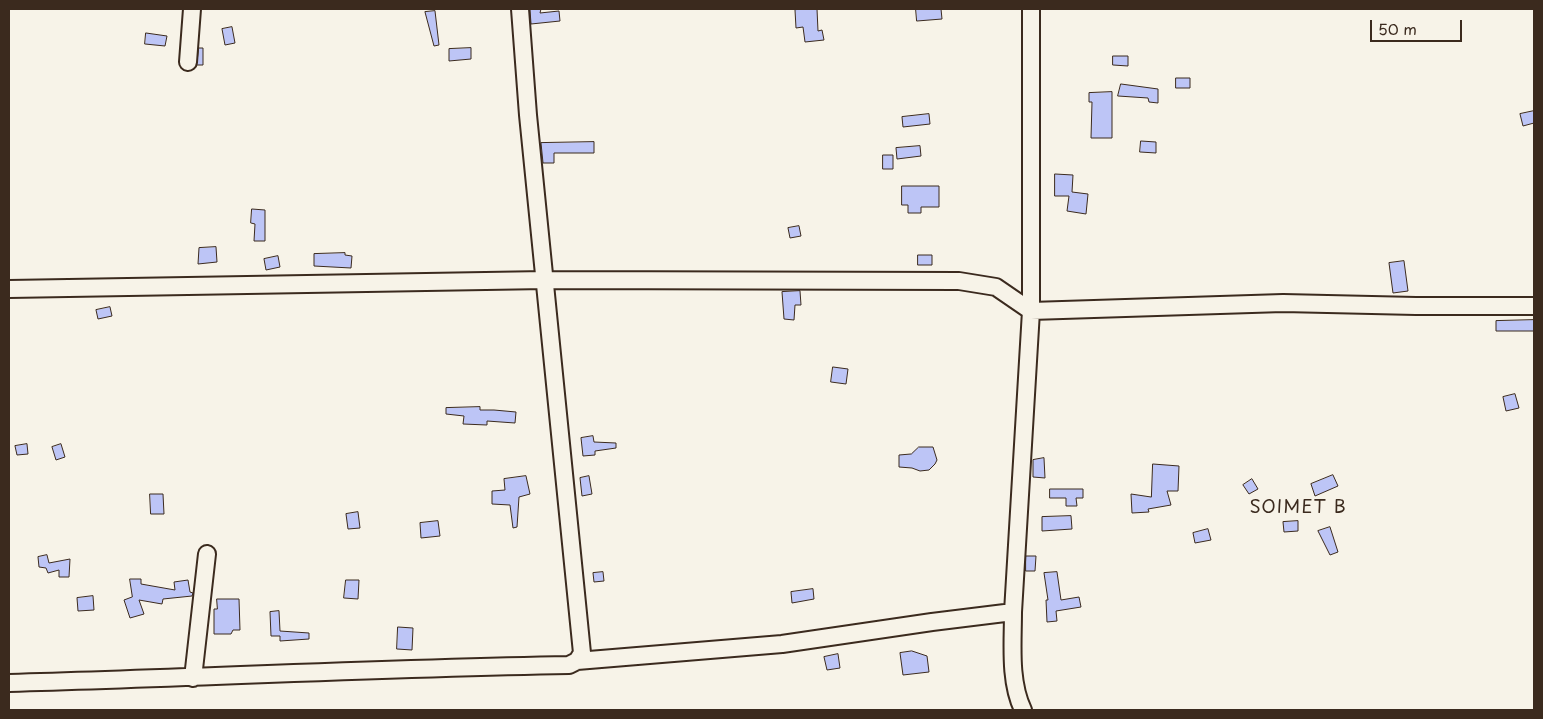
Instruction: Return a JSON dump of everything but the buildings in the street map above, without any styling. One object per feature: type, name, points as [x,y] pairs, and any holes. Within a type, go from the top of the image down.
[{"type":"street","points":[[188,62],[192,9]]},
{"type":"street","points":[[520,9],[528,115],[582,654],[577,662]]},
{"type":"street","points":[[1023,710],[1019,702],[1013,668],[1013,612],[1031,311],[1031,9]]},
{"type":"street","points":[[9,289],[545,280],[959,281],[996,287],[1031,311],[1283,303],[1534,306]]},
{"type":"street","points":[[193,678],[207,554]]},
{"type":"street","points":[[9,683],[193,678],[426,668],[569,665],[577,662],[782,644],[1013,612]]},
{"type":"district","name":"SOIMET B","points":[[1298,508]]}]
